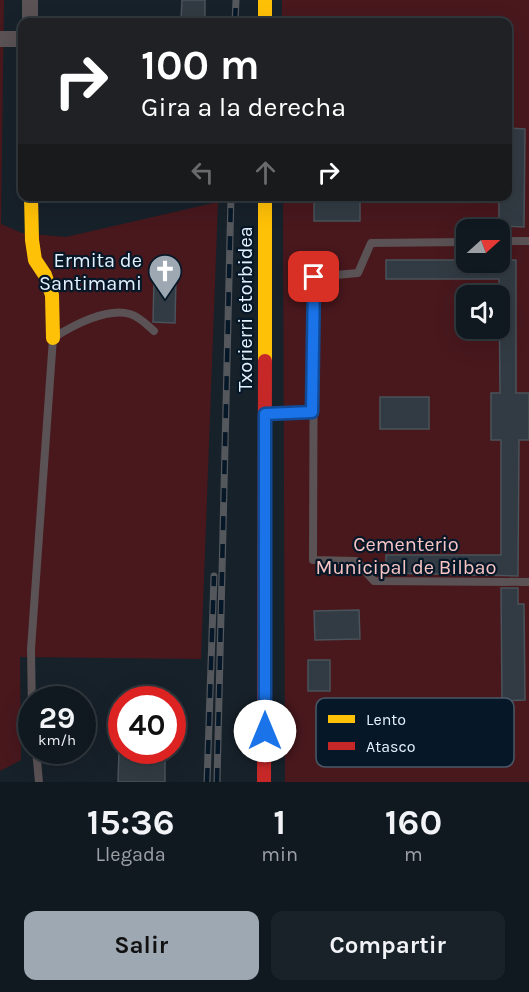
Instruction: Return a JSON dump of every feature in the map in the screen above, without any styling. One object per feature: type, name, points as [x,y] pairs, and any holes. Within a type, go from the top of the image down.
[{"type":"street","points":[[30,0],[30,18]]},
{"type":"street","points":[[265,0],[265,18]]},
{"type":"street","points":[[0,39],[18,39]]},
{"type":"street","points":[[31,201],[35,260],[45,275],[52,295],[53,338]]},
{"type":"street","name":"Txorierri etorbidea","points":[[264,782],[265,201]]},
{"type":"lane","points":[[510,241],[529,241]]},
{"type":"lane","points":[[456,242],[370,243],[358,273],[314,277],[313,560],[356,561],[374,581],[529,582]]},
{"type":"lane","points":[[32,686],[31,649],[53,338],[70,327],[93,318],[117,313],[130,314],[143,321],[154,331]]},
{"type":"lane","points":[[265,414],[312,412]]},
{"type":"lane","points":[[37,764],[39,782]]},
{"type":"green space","points":[[0,0],[4,0],[1,224],[22,233],[66,237],[218,202],[201,659],[20,657],[18,762],[0,771]]},
{"type":"green space","name":"Cementerio Municipal de Bilbao","points":[[282,0],[529,0],[529,782],[285,782],[283,201],[512,201],[512,18],[282,18]]},
{"type":"building","points":[[182,0],[205,0],[205,18],[181,18]]},
{"type":"building","points":[[512,128],[525,129],[524,227],[510,226],[510,219],[499,219],[499,201],[512,201]]},
{"type":"building","points":[[314,201],[360,201],[360,221],[314,221]]},
{"type":"building","points":[[386,260],[456,260],[456,273],[510,273],[510,260],[516,260],[516,393],[529,393],[529,440],[519,440],[518,576],[386,573],[386,555],[501,555],[501,440],[491,440],[491,393],[500,393],[500,339],[510,339],[510,285],[499,285],[499,279],[386,279]]},
{"type":"building","name":"Ermita de Santimami","points":[[154,278],[176,278],[175,323],[153,322]]},
{"type":"building","points":[[380,397],[429,397],[429,429],[380,429]]},
{"type":"building","points":[[501,588],[518,588],[518,604],[524,604],[525,700],[502,698]]},
{"type":"building","points":[[359,610],[360,639],[315,640],[314,611]]},
{"type":"building","points":[[308,660],[330,660],[330,691],[308,691]]},
{"type":"building","points":[[119,764],[165,764],[165,782],[118,782]]},
{"type":"railway","points":[[235,18],[236,0]]},
{"type":"railway","points":[[217,782],[231,201]]},
{"type":"railway","points":[[207,782],[214,576]]},
{"type":"traffic: slow","points":[[265,0],[265,18]]},
{"type":"traffic: slow","points":[[31,201],[35,260],[45,275],[52,295],[53,338]]},
{"type":"traffic: slow","points":[[265,201],[265,361]]},
{"type":"traffic: jam","points":[[264,782],[265,361]]},
{"type":"place","name":"Ermita de Santimami","points":[[165,300]]},
{"type":"route","points":[[265,731],[263,497],[265,414],[312,412],[314,277]]}]
